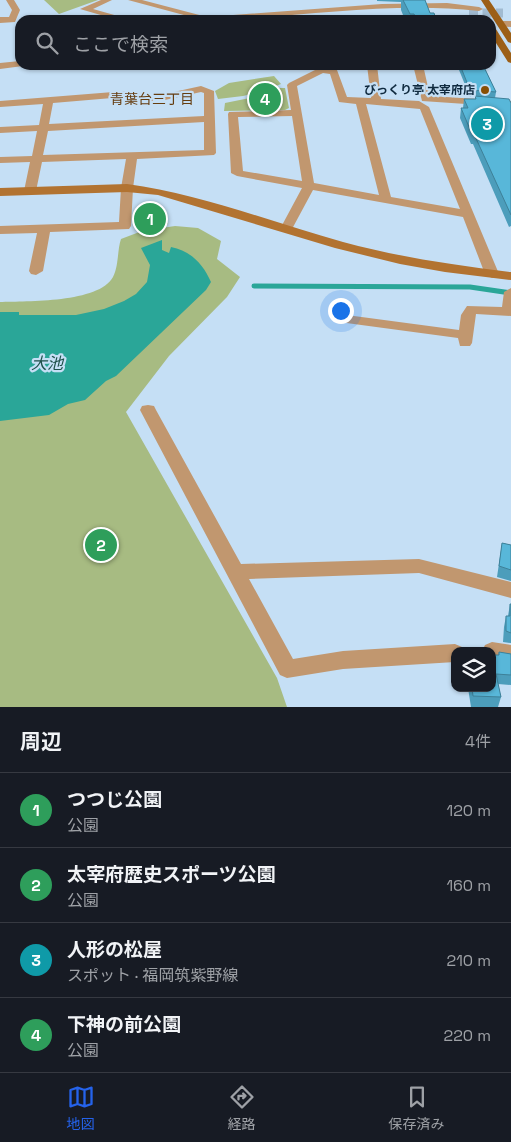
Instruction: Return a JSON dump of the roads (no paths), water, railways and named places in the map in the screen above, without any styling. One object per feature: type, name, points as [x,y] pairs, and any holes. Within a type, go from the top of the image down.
[{"type":"main road","points":[[473,0],[481,12]]},
{"type":"main road","points":[[485,0],[495,15]]},
{"type":"main road","points":[[496,16],[511,40]]},
{"type":"main road","points":[[496,36],[511,60]]},
{"type":"street","points":[[0,20],[12,20],[10,0]]},
{"type":"street","points":[[108,0],[84,9],[108,15]]},
{"type":"street","points":[[132,0],[188,15]]},
{"type":"street","points":[[158,6],[175,0]]},
{"type":"street","points":[[453,5],[462,0]]},
{"type":"street","points":[[241,15],[351,4],[382,6],[453,5],[481,12]]},
{"type":"street","points":[[413,5],[442,7],[469,13]]},
{"type":"street","points":[[501,24],[511,24]]},
{"type":"street","points":[[0,66],[15,64]]},
{"type":"street","points":[[286,229],[309,186],[292,85],[322,70],[334,72],[343,100],[419,104],[424,107],[492,274]]},
{"type":"street","points":[[373,70],[376,101]]},
{"type":"street","points":[[419,70],[426,99],[511,104]]},
{"type":"street","points":[[0,104],[126,94],[132,100],[160,98],[201,89],[209,91],[210,119],[210,153],[0,160]]},
{"type":"street","points":[[30,191],[49,100]]},
{"type":"street","points":[[360,101],[386,199]]},
{"type":"street","points":[[298,113],[233,114],[237,173],[466,214]]},
{"type":"street","points":[[0,130],[210,119]]},
{"type":"street","points":[[0,230],[125,226],[127,188],[132,155]]},
{"type":"street","points":[[0,192],[127,188],[159,192],[400,260],[511,276]]},
{"type":"street","points":[[36,271],[44,229]]},
{"type":"street","points":[[339,318],[466,339],[468,315],[472,309],[508,312],[511,292]]},
{"type":"street","points":[[148,410],[287,669],[343,660],[451,653]]},
{"type":"street","points":[[235,572],[419,566],[511,590]]},
{"type":"street","points":[[496,652],[511,654]]},
{"type":"water","name":"大池","points":[[162,240],[162,250],[169,253],[171,247],[185,252],[196,259],[211,282],[206,290],[116,376],[106,381],[85,400],[68,404],[49,415],[0,421],[0,312],[19,312],[19,315],[76,315],[104,309],[124,301],[136,294],[147,282],[150,265],[141,248]]},
{"type":"waterway","points":[[254,286],[470,287],[511,293]]},
{"type":"tunnel","points":[[469,13],[503,13]]},
{"type":"place","name":"びっくり亭 太宰府店","points":[[485,90]]},
{"type":"place","name":"下神の前公園","points":[[265,99]]},
{"type":"place","name":"人形の松屋","points":[[487,124]]},
{"type":"place","name":"つつじ公園","points":[[150,219]]},
{"type":"place","name":"太宰府歴史スポーツ公園","points":[[101,545]]},
{"type":"district","name":"青葉台三丁目","points":[[152,99]]}]
